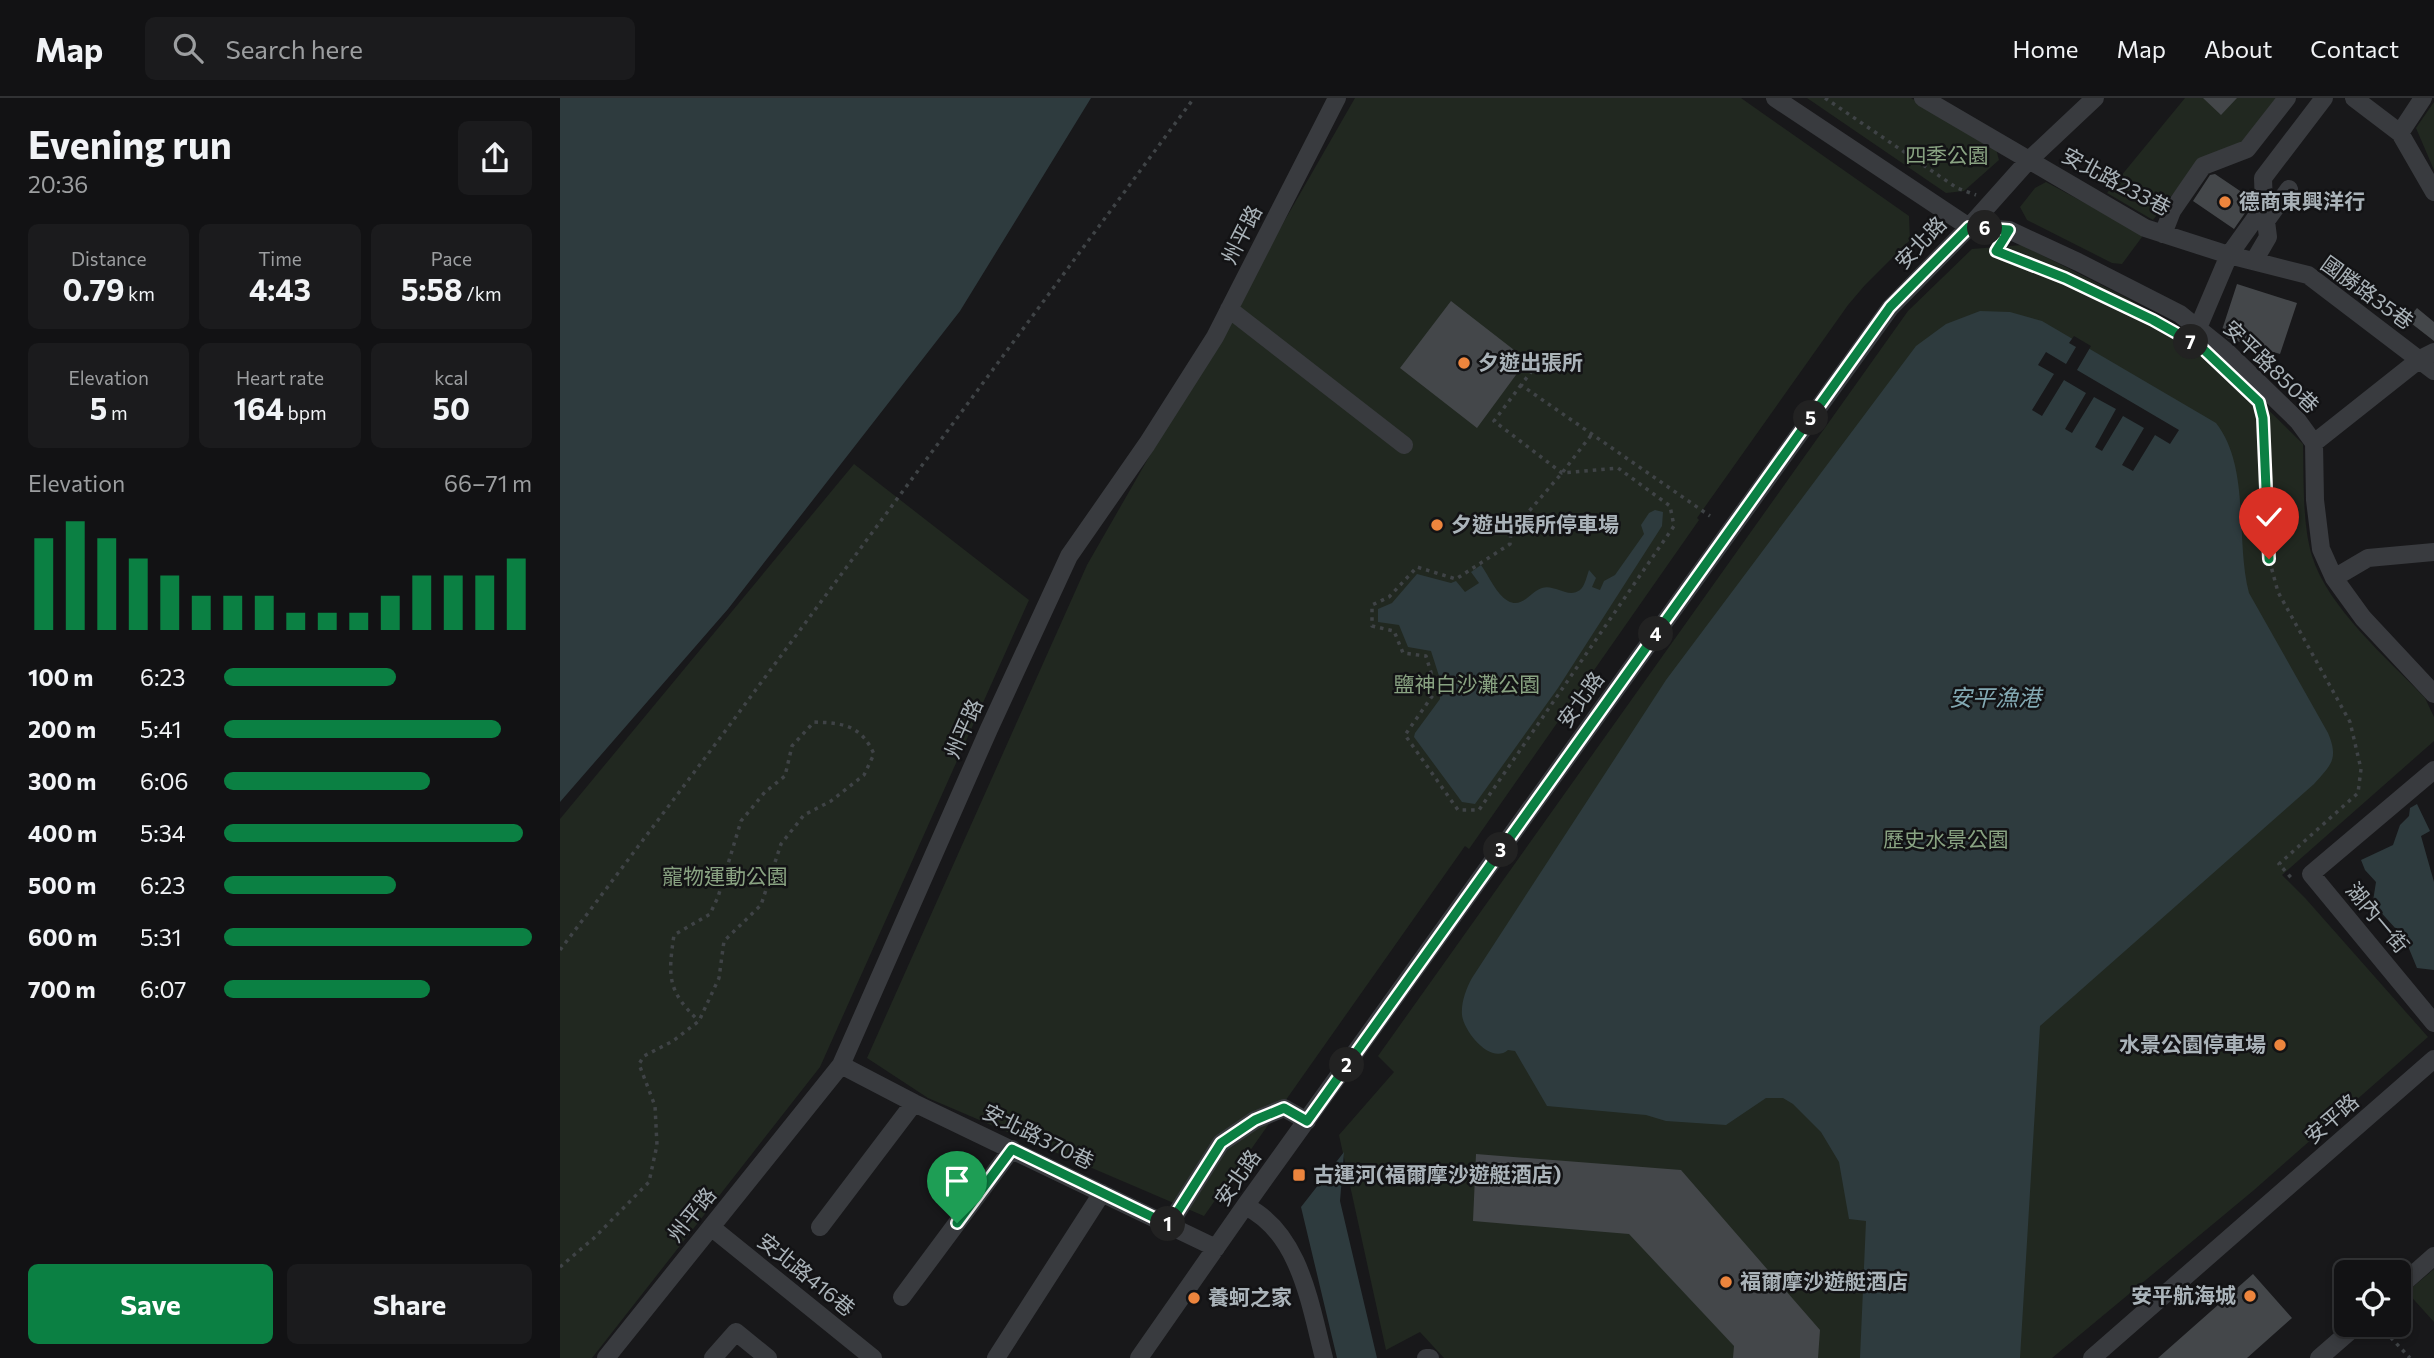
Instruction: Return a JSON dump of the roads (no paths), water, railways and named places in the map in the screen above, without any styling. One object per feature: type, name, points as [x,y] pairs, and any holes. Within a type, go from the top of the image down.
[{"type":"street","name":"州平路","points":[[606,1358],[841,1065],[989,729],[1069,556],[1147,444],[1215,337],[1337,98]]},
{"type":"street","points":[[1776,98],[1969,227]]},
{"type":"street","name":"安北路233巷","points":[[1923,98],[2146,228],[2229,255]]},
{"type":"street","name":"安北路","points":[[1139,1358],[1245,1206],[1890,307],[1969,227],[2028,160],[2095,98]]},
{"type":"street","points":[[2164,234],[2172,211],[2203,166],[2247,149],[2287,98]]},
{"type":"street","points":[[2198,328],[2229,255],[2264,206],[2263,178],[2324,98]]},
{"type":"street","points":[[2354,98],[2400,133],[2434,192]]},
{"type":"street","points":[[2400,133],[2423,98]]},
{"type":"street","points":[[2253,261],[2268,237],[2266,221],[2289,189]]},
{"type":"street","name":"安平路850巷","points":[[1969,227],[2009,230],[2180,314],[2227,352],[2298,421],[2314,443],[2315,500],[2320,549],[2334,578],[2363,618],[2434,694]]},
{"type":"street","name":"國勝路35巷","points":[[2229,255],[2308,275],[2430,361]]},
{"type":"street","points":[[1229,309],[1404,445]]},
{"type":"street","points":[[2314,443],[2430,361]]},
{"type":"street","points":[[2334,578],[2368,558],[2434,552]]},
{"type":"street","name":"湖內一街","points":[[2434,770],[2305,880],[2434,1023]]},
{"type":"street","name":"安平路","points":[[2092,1358],[2434,1059]]},
{"type":"street","name":"安北路370巷","points":[[841,1065],[914,1103],[1216,1248]]},
{"type":"street","points":[[820,1227],[914,1103]]},
{"type":"street","points":[[1169,1225],[1221,1143],[1255,1120],[1284,1108],[1307,1121]]},
{"type":"street","points":[[902,1297],[1012,1149]]},
{"type":"street","points":[[996,1358],[1102,1193]]},
{"type":"street","points":[[1245,1206],[1257,1212],[1273,1228],[1294,1259],[1306,1287],[1324,1358]]},
{"type":"street","name":"安北路416巷","points":[[711,1227],[873,1358]]},
{"type":"street","points":[[2411,1276],[2434,1256]]},
{"type":"street","points":[[713,1358],[736,1332],[768,1358]]},
{"type":"street","points":[[2319,1358],[2343,1337]]},
{"type":"water","points":[[560,98],[1091,98],[960,311],[728,609],[560,802]]},
{"type":"water","name":"安平漁港","points":[[1980,311],[2010,312],[2042,321],[2216,423],[2227,441],[2234,461],[2249,593],[2328,733],[2333,756],[2329,766],[2314,784],[2040,1026],[2020,1358],[1860,1358],[1866,1221],[1849,1219],[1839,1162],[1821,1132],[1793,1104],[1783,1098],[1766,1098],[1726,1125],[1666,1121],[1646,1115],[1547,1106],[1515,1051],[1494,1053],[1473,1038],[1464,1022],[1462,1005],[1472,978],[1666,680],[1916,346],[1946,324]]},
{"type":"water","points":[[1655,510],[1663,512],[1662,526],[1558,688],[1475,804],[1462,802],[1414,737],[1440,699],[1439,676],[1431,651],[1408,647],[1399,625],[1378,622],[1378,609],[1392,603],[1417,574],[1451,583],[1456,581],[1465,592],[1479,583],[1471,572],[1481,565],[1500,594],[1513,603],[1518,603],[1547,587],[1571,593],[1580,590],[1589,570],[1596,578],[1592,587],[1600,590],[1604,581],[1615,575],[1644,534],[1641,525],[1649,513]]},
{"type":"water","points":[[2417,804],[2430,831],[2421,836],[2434,882],[2434,970],[2417,968],[2405,939],[2377,908],[2373,901],[2376,882],[2365,870],[2361,860],[2393,845],[2400,825],[2409,816],[2410,808]]},
{"type":"water","points":[[1344,1152],[1340,1201],[1377,1358],[1337,1358],[1301,1207]]},
{"type":"place","name":"德商東興洋行","points":[[2225,202]]},
{"type":"place","name":"夕遊出張所","points":[[1464,363]]},
{"type":"place","name":"夕遊出張所停車場","points":[[1437,525]]},
{"type":"place","name":"水景公園停車場","points":[[2280,1045]]},
{"type":"place","name":"古運河(福爾摩沙遊艇酒店)","points":[[1299,1175]]},
{"type":"place","name":"福爾摩沙遊艇酒店","points":[[1726,1282]]},
{"type":"place","name":"安平航海城","points":[[2250,1296]]},
{"type":"place","name":"養蚵之家","points":[[1194,1298]]},
{"type":"park label","name":"四季公園","points":[[1947,156]]},
{"type":"park label","name":"鹽神白沙灘公園","points":[[1467,685]]},
{"type":"park label","name":"歷史水景公園","points":[[1946,840]]},
{"type":"park label","name":"寵物運動公園","points":[[725,877]]}]
